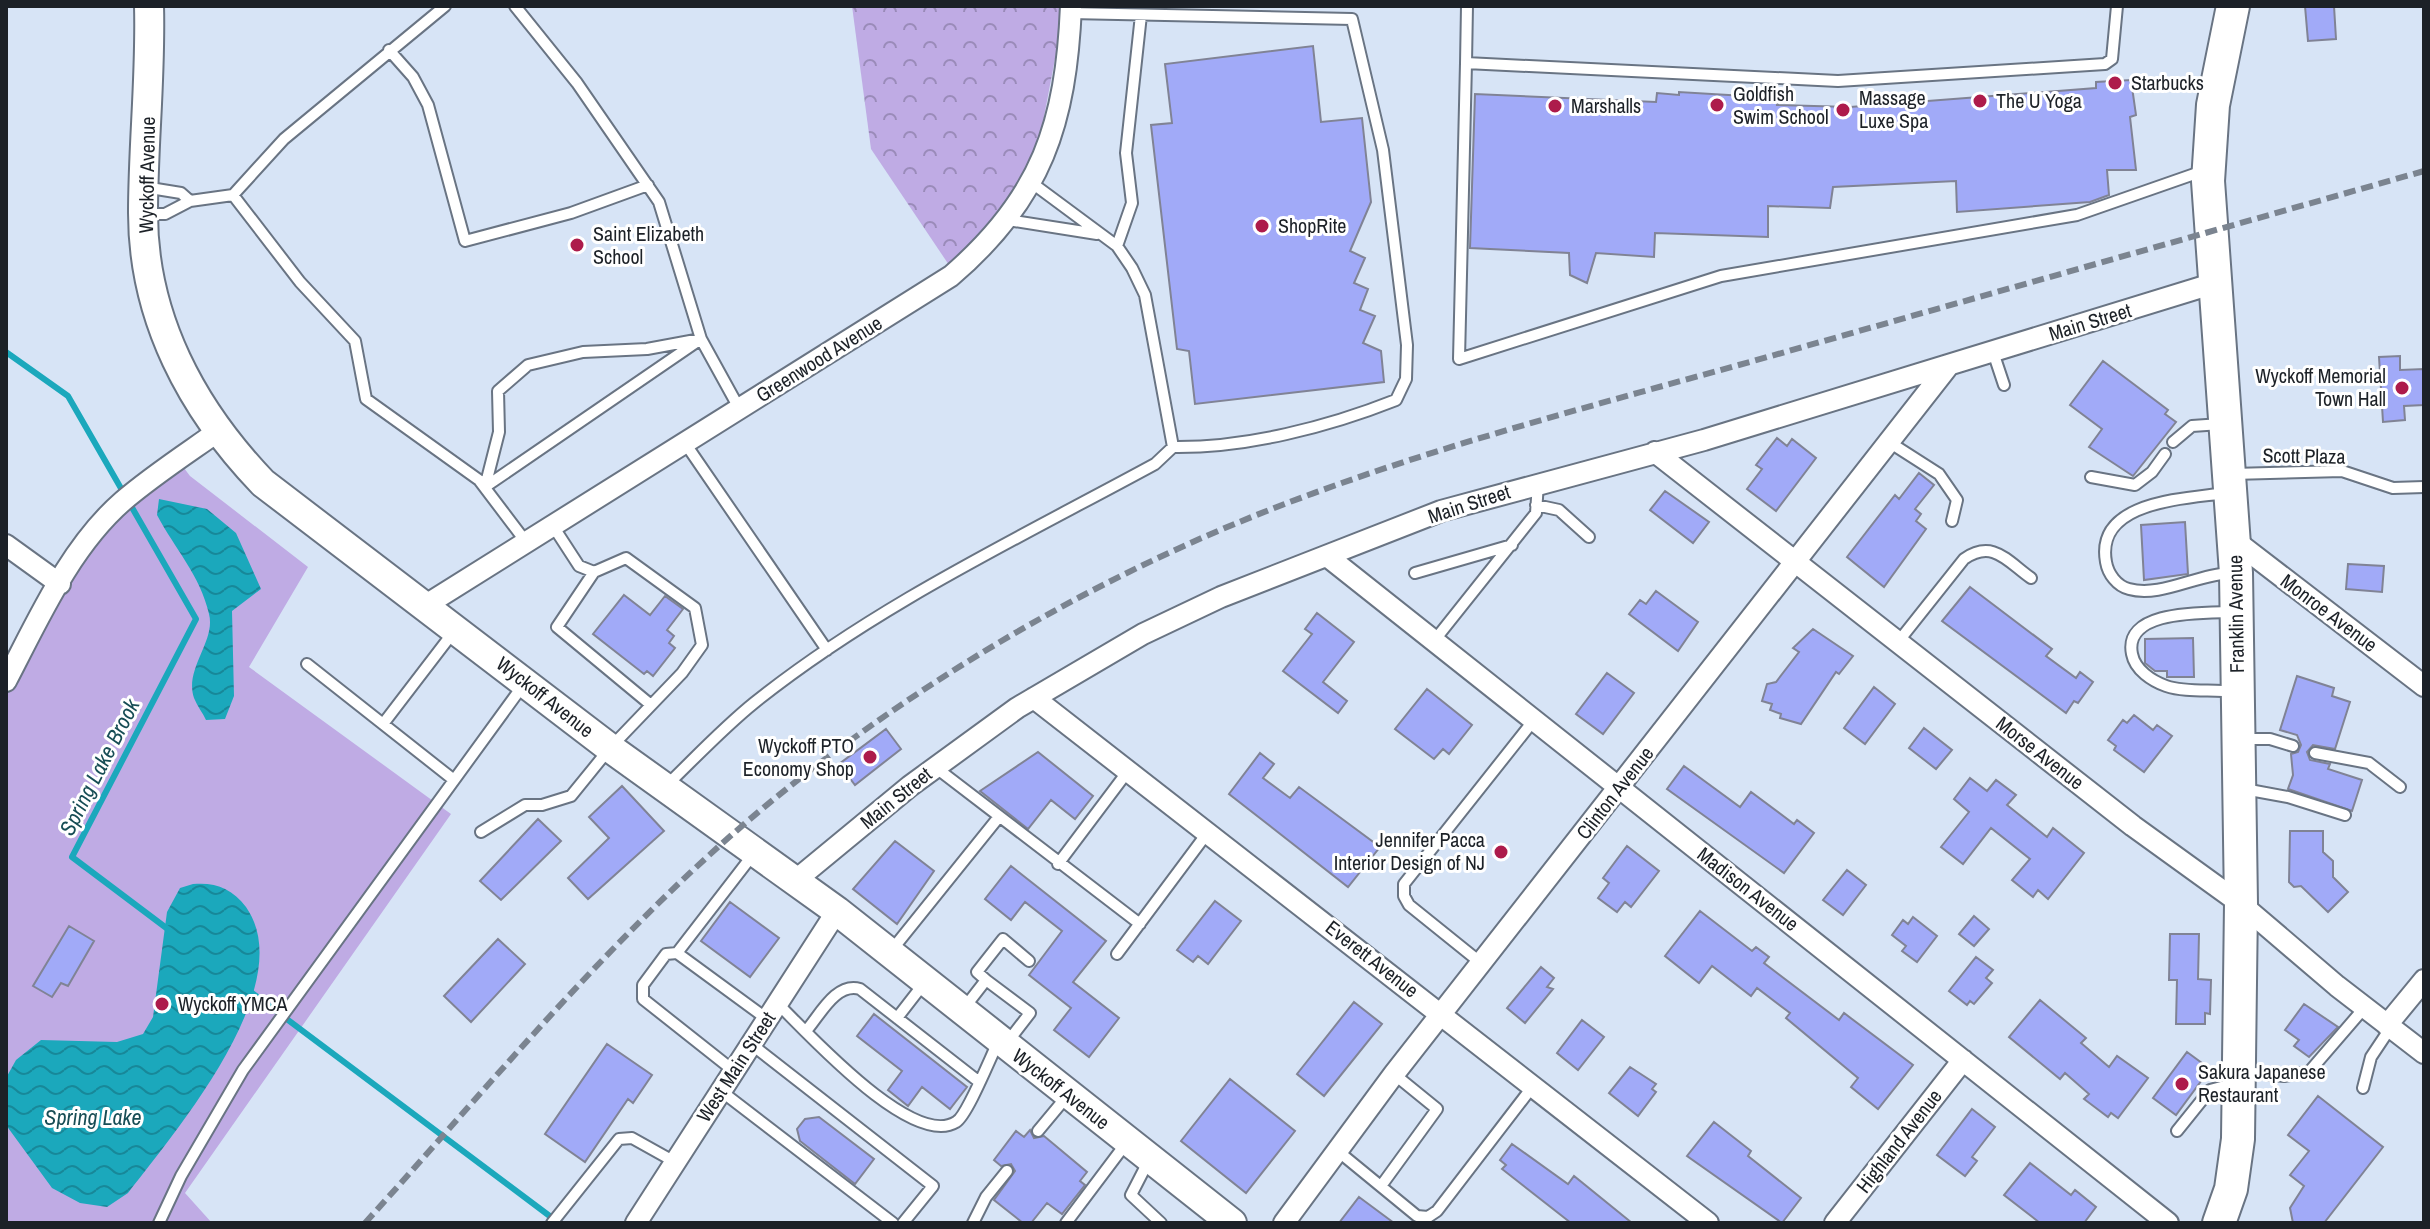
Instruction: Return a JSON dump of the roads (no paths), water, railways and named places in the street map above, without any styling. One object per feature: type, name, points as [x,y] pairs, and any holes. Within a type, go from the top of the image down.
[{"type":"main road","name":"Wyckoff Avenue","points":[[149,6],[144,200],[147,266],[157,310],[174,359],[217,432],[263,483],[457,628],[610,748],[837,911],[1232,1223]]},
{"type":"main road","name":"Franklin Avenue","points":[[2219,1223],[2236,1167],[2241,904],[2236,573],[2209,169],[2213,105],[2233,6]]},
{"type":"street","name":"Greenwood Avenue","points":[[426,605],[951,276],[1008,220],[1032,183],[1056,128],[1064,95],[1070,9]]},
{"type":"street","name":"Main Street","points":[[796,880],[935,767],[1034,698],[1143,634],[1221,597],[1441,511],[1655,452],[2215,283]]},
{"type":"street","name":"Clinton Avenue","points":[[1284,1223],[1394,1074],[1949,365]]},
{"type":"street","points":[[6,681],[80,551],[123,501],[217,432]]},
{"type":"street","name":"Morse Avenue","points":[[1655,452],[2133,826],[2241,904],[2424,1053]]},
{"type":"street","name":"Monroe Avenue","points":[[2234,540],[2424,686]]},
{"type":"street","points":[[6,545],[60,584]]},
{"type":"street","name":"Madison Avenue","points":[[1327,556],[2168,1223]]},
{"type":"street","name":"Everett Avenue","points":[[1034,698],[1534,1084],[1708,1223]]},
{"type":"street","name":"West Main Street","points":[[636,1223],[837,911]]},
{"type":"street","points":[[2389,1026],[2424,980]]},
{"type":"street","name":"Highland Avenue","points":[[1835,1223],[1963,1060]]},
{"type":"lane","points":[[144,200],[165,214],[190,201],[233,195],[284,139],[445,6]]},
{"type":"lane","points":[[515,6],[577,83],[659,202],[701,339],[739,408]]},
{"type":"lane","points":[[1467,6],[1459,359],[1721,276],[2077,215],[2209,169]]},
{"type":"lane","points":[[1466,63],[1838,81],[2105,64],[2112,59],[2117,6]]},
{"type":"lane","points":[[664,787],[753,704],[827,650],[926,589],[1155,464],[1173,447],[1197,447],[1270,435],[1357,415],[1396,400],[1406,379],[1407,345],[1383,150],[1352,19],[1141,15],[1070,9]]},
{"type":"lane","points":[[1117,246],[1132,203],[1126,153],[1141,15]]},
{"type":"lane","points":[[389,50],[413,77],[428,105],[465,241],[571,213],[648,185]]},
{"type":"lane","points":[[1032,183],[1117,246],[1145,295],[1173,447]]},
{"type":"lane","points":[[144,200],[181,193],[190,201]]},
{"type":"lane","points":[[233,195],[300,282],[355,341],[366,399],[485,487],[526,542]]},
{"type":"lane","points":[[1008,220],[1099,235]]},
{"type":"lane","points":[[485,487],[701,339]]},
{"type":"lane","points":[[485,487],[499,432],[498,391],[528,365],[583,352],[647,349],[701,339]]},
{"type":"lane","points":[[1993,352],[2004,385]]},
{"type":"lane","points":[[2173,442],[2192,426],[2226,424]]},
{"type":"lane","points":[[1889,442],[1939,474],[1957,500],[1952,521]]},
{"type":"lane","points":[[685,443],[827,650]]},
{"type":"lane","points":[[2091,477],[2135,485],[2152,472],[2165,454]]},
{"type":"lane","name":"Scott Plaza","points":[[2236,573],[2207,575],[2142,591],[2127,589],[2114,580],[2105,559],[2107,538],[2130,514],[2230,483],[2342,471],[2393,488],[2424,487]]},
{"type":"lane","points":[[1434,641],[1536,513],[1538,483]]},
{"type":"lane","points":[[1536,505],[1559,510],[1589,537]]},
{"type":"lane","points":[[553,526],[579,566],[594,572]]},
{"type":"lane","points":[[1415,573],[1512,545]]},
{"type":"lane","points":[[1898,642],[1964,559],[1977,549],[1990,549],[2031,578]]},
{"type":"lane","points":[[481,832],[525,805],[542,805],[571,796],[610,748],[682,673],[702,645],[695,608],[626,558],[594,572],[557,627],[651,705]]},
{"type":"lane","points":[[2237,612],[2182,615],[2147,623],[2139,627],[2133,637],[2131,651],[2137,666],[2158,683],[2170,688],[2237,692]]},
{"type":"lane","points":[[383,724],[457,628]]},
{"type":"lane","points":[[307,664],[454,780]]},
{"type":"lane","points":[[159,1223],[181,1176],[243,1070],[525,682]]},
{"type":"lane","points":[[1481,963],[1409,905],[1404,884],[1534,720]]},
{"type":"lane","points":[[2238,739],[2270,739],[2293,746]]},
{"type":"lane","points":[[2315,753],[2369,763],[2400,787]]},
{"type":"lane","points":[[935,767],[1140,924]]},
{"type":"lane","points":[[1058,864],[1128,771]]},
{"type":"lane","points":[[2238,788],[2288,797],[2345,815]]},
{"type":"lane","points":[[889,953],[998,818]]},
{"type":"lane","points":[[1117,954],[1208,832]]},
{"type":"lane","points":[[677,953],[756,851]]},
{"type":"lane","points":[[734,1071],[643,999],[643,985],[666,954],[677,953],[806,1031],[879,1099],[925,1123],[941,1127],[957,1122],[967,1112],[978,1081],[1002,1043],[1030,1013],[977,972],[1003,939],[1029,961]]},
{"type":"lane","points":[[961,1011],[986,980]]},
{"type":"lane","points":[[897,1018],[925,982]]},
{"type":"lane","points":[[806,1031],[839,992],[852,987],[978,1081]]},
{"type":"lane","points":[[2177,1131],[2210,1090],[2238,1077],[2309,1072],[2365,1007]]},
{"type":"lane","points":[[2363,1088],[2371,1057],[2389,1026]]},
{"type":"lane","points":[[751,1044],[933,1186],[903,1223]]},
{"type":"lane","points":[[1381,1186],[1437,1109],[1394,1074]]},
{"type":"lane","points":[[1339,1152],[1417,1216],[1428,1217],[1437,1211],[1534,1084]]},
{"type":"lane","points":[[721,1091],[893,1223]]},
{"type":"lane","points":[[1038,1131],[1069,1094]]},
{"type":"lane","points":[[552,1223],[619,1139],[632,1138],[675,1162]]},
{"type":"lane","points":[[1066,1223],[1140,1149]]},
{"type":"lane","points":[[1140,1149],[1131,1195],[1161,1223]]},
{"type":"lane","points":[[973,1223],[986,1197],[1007,1171]]},
{"type":"water","points":[[159,499],[207,509],[236,533],[261,589],[232,611],[234,696],[225,719],[206,720],[194,698],[193,676],[208,634],[209,614],[193,575],[157,515]]},
{"type":"water","name":"Spring Lake","points":[[209,884],[235,895],[246,907],[259,939],[257,976],[245,1016],[225,1057],[200,1097],[128,1193],[107,1207],[80,1203],[52,1188],[6,1125],[6,1078],[16,1060],[41,1040],[117,1042],[143,1034],[153,1017],[167,912],[180,888]]},
{"type":"waterway","name":"Spring Lake Brook","points":[[6,352],[68,396],[196,619],[72,857],[169,930]]},
{"type":"waterway","name":"Spring Lake Brook","points":[[248,990],[559,1223]]},
{"type":"railway","points":[[365,1223],[580,984],[636,926],[753,816],[870,726],[925,689],[1099,587],[1220,530],[1402,462],[1586,407],[2424,171]]},
{"type":"place","name":"Starbucks","points":[[2115,83]]},
{"type":"place","name":"The U Yoga","points":[[1980,101]]},
{"type":"place","name":"Goldfish Swim School","points":[[1717,105]]},
{"type":"place","name":"Marshalls","points":[[1555,106]]},
{"type":"place","name":"Massage Luxe Spa","points":[[1843,110]]},
{"type":"place","name":"ShopRite","points":[[1262,226]]},
{"type":"place","name":"Saint Elizabeth School","points":[[577,245]]},
{"type":"place","name":"Wyckoff Memorial Town Hall","points":[[2402,388]]},
{"type":"place","name":"Wyckoff PTO Economy Shop","points":[[870,757]]},
{"type":"place","name":"Jennifer Pacca Interior Design of NJ","points":[[1501,852]]},
{"type":"place","name":"Wyckoff YMCA","points":[[162,1004]]},
{"type":"place","name":"Sakura Japanese Restaurant","points":[[2182,1084]]}]
